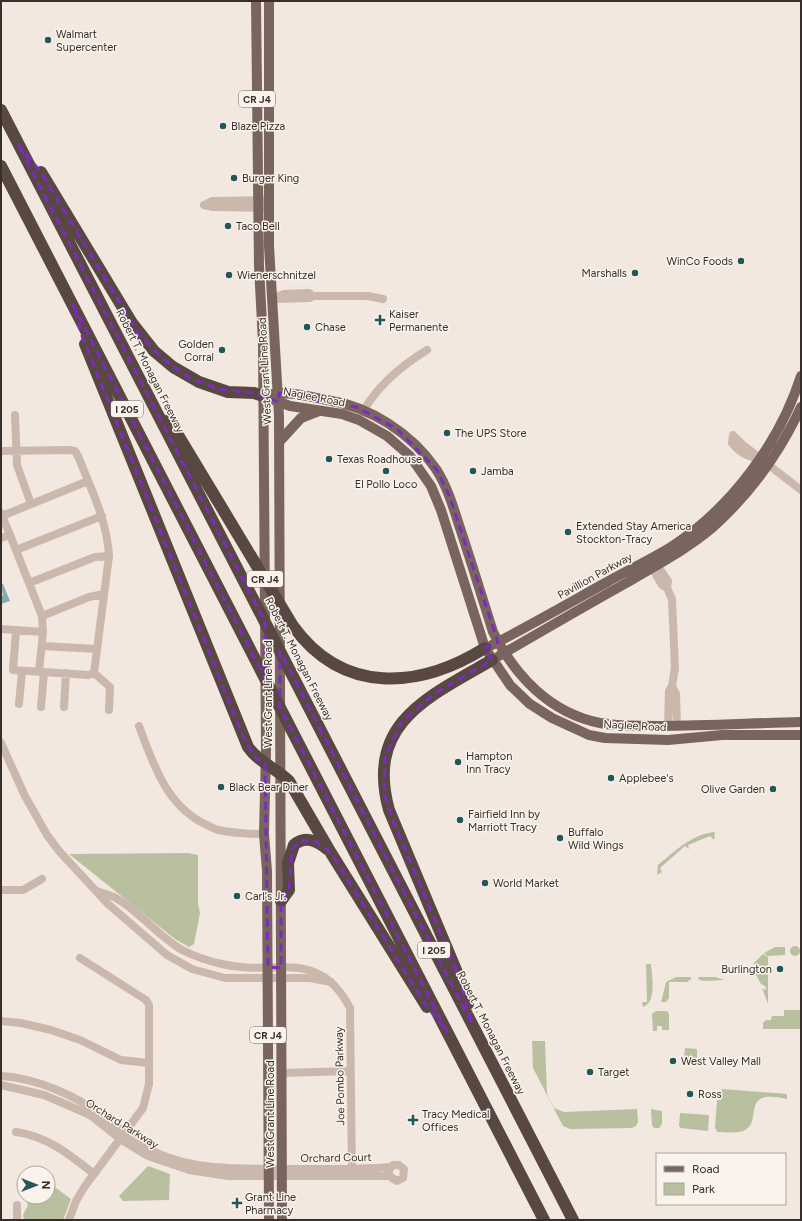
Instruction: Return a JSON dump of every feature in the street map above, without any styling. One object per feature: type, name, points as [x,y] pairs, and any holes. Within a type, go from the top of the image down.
[{"type":"highway","name":"Robert T. Monagan Freeway","points":[[1,110],[573,1220]]},
{"type":"highway","points":[[18,144],[42,174],[132,323],[154,351],[173,367],[199,382],[228,392],[254,393],[263,396]]},
{"type":"highway","name":"I 205","points":[[1,166],[544,1220]]},
{"type":"highway","points":[[73,305],[83,339],[245,741],[256,758],[280,772],[289,781],[331,853],[424,1002],[447,1032]]},
{"type":"highway","points":[[146,392],[170,421],[297,631],[310,645],[335,664],[365,676],[386,679],[404,679],[430,673],[485,648]]},
{"type":"highway","points":[[472,1024],[467,1001],[459,977],[389,810],[384,792],[383,773],[389,744],[401,723],[410,713],[434,694],[492,660]]},
{"type":"highway","points":[[281,901],[288,890],[288,864],[294,845],[305,839],[313,840],[321,844],[331,853]]},
{"type":"main road","name":"West Grant Line Road","points":[[256,1],[258,204],[260,299],[263,343],[264,834],[267,871],[268,967],[268,1220]]},
{"type":"main road","name":"West Grant Line Road","points":[[269,1],[269,204],[280,442],[282,1220]]},
{"type":"main road","name":"Pavillion Parkway","points":[[492,660],[678,553],[711,528],[733,508],[754,483],[786,414],[801,376]]},
{"type":"main road","name":"Naglee Road","points":[[263,396],[340,402],[364,410],[397,429],[415,445],[437,470],[449,495],[493,632],[504,653],[513,667],[524,679],[547,699],[565,710],[600,723],[673,726],[801,722]]},
{"type":"main road","name":"Naglee Road","points":[[279,398],[342,414],[359,420],[387,436],[410,456],[425,476],[441,510],[485,648],[510,685],[530,704],[552,718],[589,735],[605,738],[668,740],[722,735],[801,734]]},
{"type":"main road","name":"Pavillion Parkway","points":[[485,648],[655,556],[682,539],[765,461],[785,439],[801,407]]},
{"type":"main road","points":[[280,442],[301,418],[323,410]]},
{"type":"main road","points":[[264,834],[273,842],[281,856]]},
{"type":"street","points":[[258,204],[213,207],[204,205],[212,201],[269,204]]},
{"type":"street","points":[[273,298],[291,294],[309,293],[313,296],[368,296],[383,299]]},
{"type":"street","points":[[364,410],[373,396],[389,378],[427,350]]},
{"type":"street","points":[[15,415],[15,451],[17,465],[31,504]]},
{"type":"street","points":[[1,451],[75,451],[88,481],[107,533],[109,556],[94,673]]},
{"type":"street","points":[[765,461],[801,490]]},
{"type":"street","points":[[41,707],[42,616],[2,515],[88,481]]},
{"type":"street","points":[[16,550],[102,516]]},
{"type":"street","points":[[1,538],[10,535]]},
{"type":"street","points":[[29,583],[95,557],[109,556]]},
{"type":"street","points":[[655,566],[662,585],[667,588],[672,599],[675,668],[672,686],[676,694],[673,726]]},
{"type":"street","points":[[42,616],[89,597],[104,594]]},
{"type":"street","points":[[1,629],[43,632]]},
{"type":"street","points":[[16,630],[13,670],[88,675],[94,673]]},
{"type":"street","points":[[42,646],[97,649]]},
{"type":"street","points":[[20,704],[22,671]]},
{"type":"street","points":[[94,673],[110,687],[109,710]]},
{"type":"street","points":[[64,707],[66,674]]},
{"type":"street","points":[[139,726],[160,779],[172,798],[184,810],[196,819],[218,830],[264,834]]},
{"type":"street","name":"Joe Pombo Parkway","points":[[1,743],[25,796],[47,835],[59,851],[108,904],[152,943],[167,955],[192,969],[225,978],[268,978],[282,972]]},
{"type":"street","points":[[1,890],[23,890],[42,879]]},
{"type":"street","name":"Joe Pombo Parkway","points":[[97,891],[115,898],[182,950],[222,964],[268,967],[282,972],[332,983],[344,995],[350,1008],[352,1172]]},
{"type":"street","points":[[69,1220],[76,1201],[143,1108],[149,1084],[149,1005],[142,995],[80,958]]},
{"type":"street","points":[[1,1021],[22,1023],[51,1030],[80,1040],[121,1060],[149,1063]]},
{"type":"street","points":[[281,1073],[351,1072]]},
{"type":"street","name":"Orchard Parkway","points":[[1,1076],[40,1084],[75,1099],[101,1114],[122,1136]]},
{"type":"street","name":"Orchard Parkway","points":[[1,1085],[44,1095],[90,1115],[122,1136],[188,1164],[268,1173],[352,1172]]},
{"type":"street","points":[[16,1132],[33,1135],[51,1143],[94,1174]]},
{"type":"street","points":[[352,1172],[389,1176],[397,1181],[405,1175],[404,1169],[399,1165],[390,1167],[389,1176]]},
{"type":"street","name":"Orchard Court","points":[[352,1172],[390,1167]]},
{"type":"street","points":[[17,1205],[17,1220]]},
{"type":"highlighted area","points":[[18,144],[42,174],[139,334],[164,360],[190,378],[218,389],[254,393],[279,402],[279,393],[356,407],[397,429],[437,470],[449,495],[498,642],[485,648],[492,660],[434,694],[401,723],[385,757],[384,793],[394,823],[459,977],[472,1024],[280,651],[280,707],[447,1032],[424,1002],[331,853],[313,840],[298,842],[292,850],[289,890],[281,901],[281,968],[268,967],[265,763],[256,758],[245,741],[83,339],[73,305],[265,678],[265,622]]},
{"type":"green space","points":[[715,832],[714,840],[710,836],[688,845],[689,849],[685,846],[660,868],[662,872],[657,875],[658,865],[677,849],[699,836]]},
{"type":"green space","points":[[188,853],[198,855],[198,904],[200,913],[194,944],[189,947],[175,939],[69,854]]},
{"type":"green space","points":[[793,946],[797,946],[799,947],[799,955],[793,956],[790,953],[790,949]]},
{"type":"green space","points":[[775,947],[785,947],[785,955],[767,956],[764,953]]},
{"type":"green space","points":[[763,954],[768,957],[768,1004],[762,988],[765,990],[766,987],[761,984],[754,971],[756,968],[754,963]]},
{"type":"green space","points":[[646,964],[651,964],[653,988],[650,1000],[643,1007],[642,1002],[647,1002]]},
{"type":"green space","points":[[676,977],[691,977],[691,979],[687,982],[669,982],[669,998],[666,1002],[661,1002],[666,982]]},
{"type":"green space","points":[[699,977],[715,977],[725,980],[703,981],[698,979]]},
{"type":"green space","points":[[784,1010],[801,1010],[801,1029],[763,1029],[763,1023],[766,1020],[771,1020],[772,1016],[784,1016]]},
{"type":"green space","points":[[656,1011],[667,1011],[669,1014],[669,1030],[662,1030],[662,1026],[657,1026],[657,1031],[653,1031],[652,1014]]},
{"type":"green space","points":[[532,1041],[545,1041],[547,1094],[554,1108],[564,1112],[637,1109],[638,1122],[636,1126],[632,1128],[570,1129],[563,1126],[533,1068]]},
{"type":"green space","points":[[685,1048],[697,1049],[697,1058],[684,1057]]},
{"type":"green space","points":[[722,1089],[787,1094],[787,1099],[772,1097],[763,1098],[757,1102],[750,1126],[745,1130],[735,1132],[717,1132],[715,1127],[717,1100],[721,1100]]},
{"type":"green space","points":[[651,1109],[662,1111],[662,1124],[659,1128],[654,1128],[652,1125]]},
{"type":"green space","points":[[680,1113],[709,1115],[708,1131],[681,1128],[679,1126]]},
{"type":"green space","points":[[148,1166],[170,1174],[169,1200],[123,1201],[119,1196]]},
{"type":"green space","points":[[56,1188],[71,1199],[63,1220],[24,1220],[23,1215],[28,1205],[56,1205]]},
{"type":"water","points":[[1,584],[3,584],[10,601],[1,604],[1,597],[3,596]]},
{"type":"place","name":"Walmart Supercenter","points":[[48,40]]},
{"type":"place","name":"Blaze Pizza","points":[[223,126]]},
{"type":"place","name":"Burger King","points":[[234,178]]},
{"type":"place","name":"Taco Bell","points":[[228,226]]},
{"type":"place","name":"WinCo Foods","points":[[741,261]]},
{"type":"place","name":"Marshalls","points":[[635,273]]},
{"type":"place","name":"Wienerschnitzel","points":[[229,275]]},
{"type":"place","name":"Kaiser Permanente","points":[[380,320]]},
{"type":"place","name":"Chase","points":[[307,327]]},
{"type":"place","name":"Golden Corral","points":[[222,350]]},
{"type":"place","name":"The UPS Store","points":[[447,433]]},
{"type":"place","name":"Texas Roadhouse","points":[[329,459]]},
{"type":"place","name":"El Pollo Loco","points":[[386,471]]},
{"type":"place","name":"Jamba","points":[[473,471]]},
{"type":"place","name":"Extended Stay America Stockton-Tracy","points":[[568,532]]},
{"type":"place","name":"Hampton Inn Tracy","points":[[458,762]]},
{"type":"place","name":"Applebee's","points":[[611,778]]},
{"type":"place","name":"Black Bear Diner","points":[[221,787]]},
{"type":"place","name":"Olive Garden","points":[[773,789]]},
{"type":"place","name":"Fairfield Inn by Marriott Tracy","points":[[460,820]]},
{"type":"place","name":"Buffalo Wild Wings","points":[[560,838]]},
{"type":"place","name":"World Market","points":[[485,883]]},
{"type":"place","name":"Carl's Jr.","points":[[237,896]]},
{"type":"place","name":"Burlington","points":[[780,969]]},
{"type":"place","name":"West Valley Mall","points":[[673,1061]]},
{"type":"place","name":"Target","points":[[590,1072]]},
{"type":"place","name":"Ross","points":[[690,1094]]},
{"type":"place","name":"Tracy Medical Offices","points":[[413,1120]]},
{"type":"place","name":"Grant Line Pharmacy","points":[[237,1203]]}]
